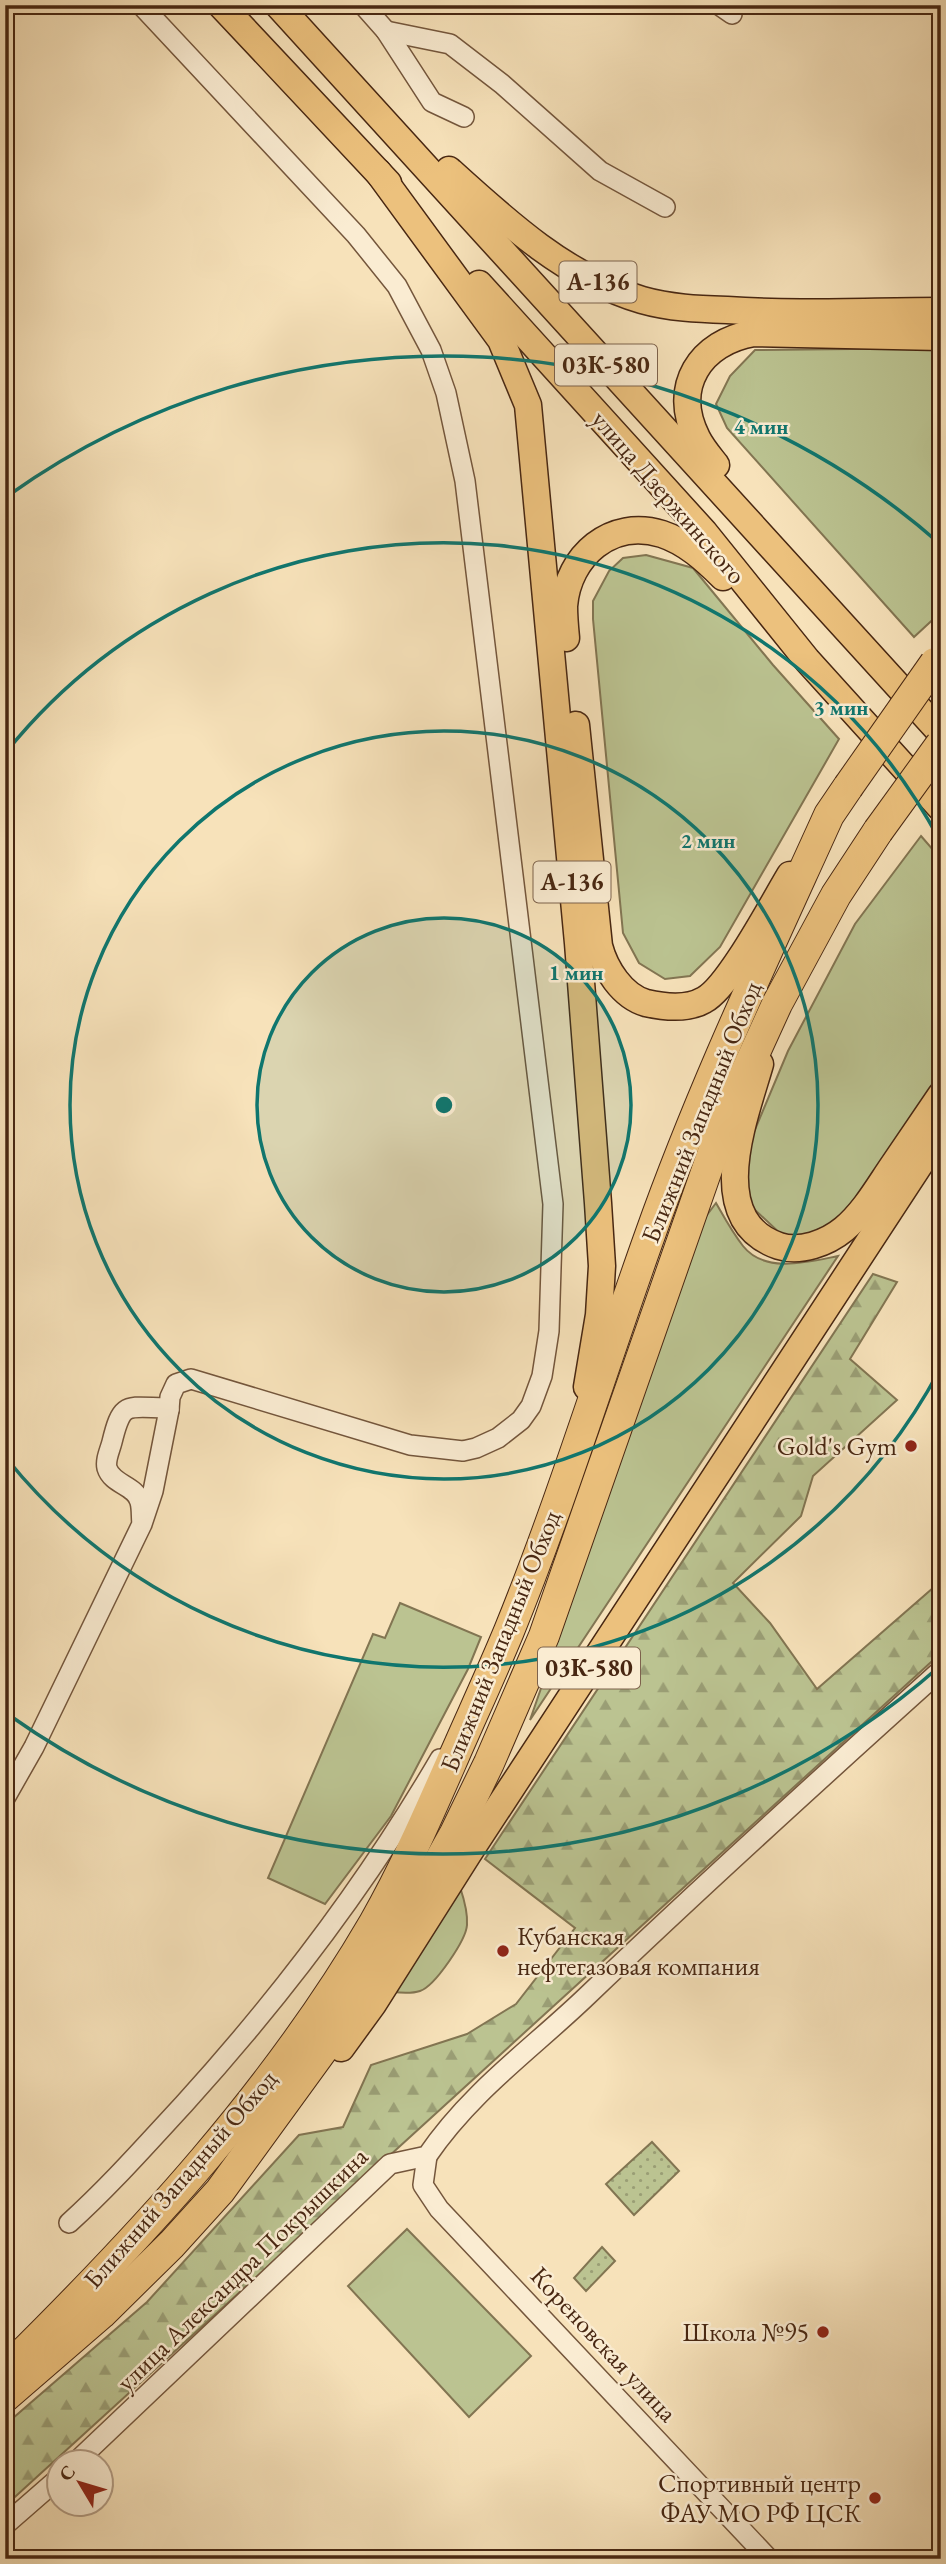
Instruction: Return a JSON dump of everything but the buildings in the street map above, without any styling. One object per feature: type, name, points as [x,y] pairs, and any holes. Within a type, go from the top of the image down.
[{"type":"highway","name":"Ближний Западный Обход","points":[[5,2371],[138,2234],[211,2151],[307,2026],[374,1922],[422,1829],[490,1674],[546,1533],[686,1135],[747,993],[829,815],[938,660]]},
{"type":"highway","points":[[777,1004],[836,895],[941,744]]},
{"type":"highway","name":"03К-580","points":[[220,2191],[340,2026],[418,1899],[455,1833],[489,1763],[544,1636],[725,1118],[777,1004]]},
{"type":"highway","name":"Ближний Западный Обход","points":[[5,2397],[101,2314],[172,2244],[220,2191]]},
{"type":"main road","name":"улица Дзержинского","points":[[222,5],[378,172],[704,532],[807,660],[941,808]]},
{"type":"main road","name":"улица Дзержинского","points":[[278,5],[941,733]]},
{"type":"main road","name":"А-136","points":[[331,63],[485,203],[575,270],[610,288],[642,300],[675,307],[753,312],[941,311]]},
{"type":"main road","name":"А-136","points":[[378,172],[491,325],[512,362],[528,405],[593,1116],[602,1266],[599,1315],[576,1446]]},
{"type":"main road","points":[[881,667],[828,598],[701,446],[691,421],[690,389],[695,372],[704,357],[716,346],[739,335],[754,333],[941,337]]},
{"type":"main road","name":"А-136","points":[[807,660],[704,558],[674,539],[641,530],[612,534],[592,548],[577,567],[564,604],[565,623],[599,946],[603,962],[615,980],[640,1001],[662,1007],[685,1006],[704,1000],[722,985],[829,815]]},
{"type":"main road","points":[[777,1004],[739,1137],[734,1164],[734,1186],[738,1202],[750,1224],[771,1243],[785,1248],[801,1248],[815,1245],[841,1232],[869,1202],[941,1095]]},
{"type":"main road","name":"03К-580","points":[[220,2191],[324,2073],[373,2004],[468,1854],[941,1132]]},
{"type":"street","points":[[5,1798],[34,1747],[142,1524],[156,1479],[170,1396],[176,1384],[191,1379],[410,1445],[463,1451],[498,1438],[521,1420],[531,1406],[542,1376],[549,1331],[554,1204],[465,481],[446,393],[431,350],[397,286],[356,235],[141,5]]},
{"type":"street","points":[[363,5],[386,31],[432,102],[464,117]]},
{"type":"street","points":[[386,31],[450,44],[502,84],[600,171],[665,207]]},
{"type":"street","points":[[142,1524],[140,1501],[130,1488],[111,1476],[106,1463],[118,1417],[124,1410],[131,1407],[169,1410]]},
{"type":"street","points":[[427,2156],[447,2126],[504,2069],[586,1998],[666,1919],[941,1670]]},
{"type":"street","points":[[69,2222],[107,2188],[229,2055],[283,1990],[349,1902],[429,1779],[490,1674]]},
{"type":"street","name":"улица Александра Покрышкина","points":[[91,2448],[390,2164],[427,2156]]},
{"type":"street","name":"Кореновская улица","points":[[427,2156],[423,2185],[439,2209],[769,2559]]},
{"type":"street","points":[[5,2525],[46,2489]]},
{"type":"green space","points":[[941,348],[941,612],[914,637],[727,428],[716,404],[730,376],[755,350]]},
{"type":"green space","points":[[646,555],[693,568],[773,665],[839,739],[720,947],[690,976],[665,979],[639,963],[623,933],[593,619],[593,601],[609,571],[623,558]]},
{"type":"green space","points":[[921,836],[941,859],[941,1074],[860,1197],[840,1220],[820,1232],[784,1237],[754,1209],[743,1187],[751,1139],[788,1051],[855,924]]},
{"type":"green space","points":[[716,1203],[743,1246],[752,1255],[763,1260],[787,1264],[838,1256],[530,1720],[704,1219]]},
{"type":"green space","points":[[873,1274],[897,1282],[850,1359],[897,1400],[813,1476],[801,1516],[733,1583],[770,1623],[817,1689],[941,1581],[941,1653],[69,2448],[46,2448],[46,2469],[5,2506],[5,2425],[147,2302],[299,2135],[343,2127],[371,2065],[467,2034],[516,2004],[575,1928],[485,1859]]},
{"type":"green space","points":[[400,1603],[481,1637],[468,1669],[391,1816],[325,1904],[268,1878],[373,1634],[385,1638]]},
{"type":"green space","points":[[460,1887],[467,1925],[456,1951],[434,1981],[420,1991],[393,1992]]},
{"type":"green space","points":[[652,2142],[679,2171],[634,2215],[606,2184]]},
{"type":"green space","points":[[407,2229],[531,2356],[469,2417],[348,2286]]},
{"type":"green space","points":[[602,2247],[615,2261],[586,2291],[574,2278]]},
{"type":"place","name":"Gold's Gym","points":[[911,1446]]},
{"type":"place","name":"Кубанская нефтегазовая компания","points":[[503,1951]]},
{"type":"place","name":"Школа №95","points":[[823,2332]]},
{"type":"place","name":"Спортивный центр ФАУ МО РФ ЦСК","points":[[875,2498]]}]
